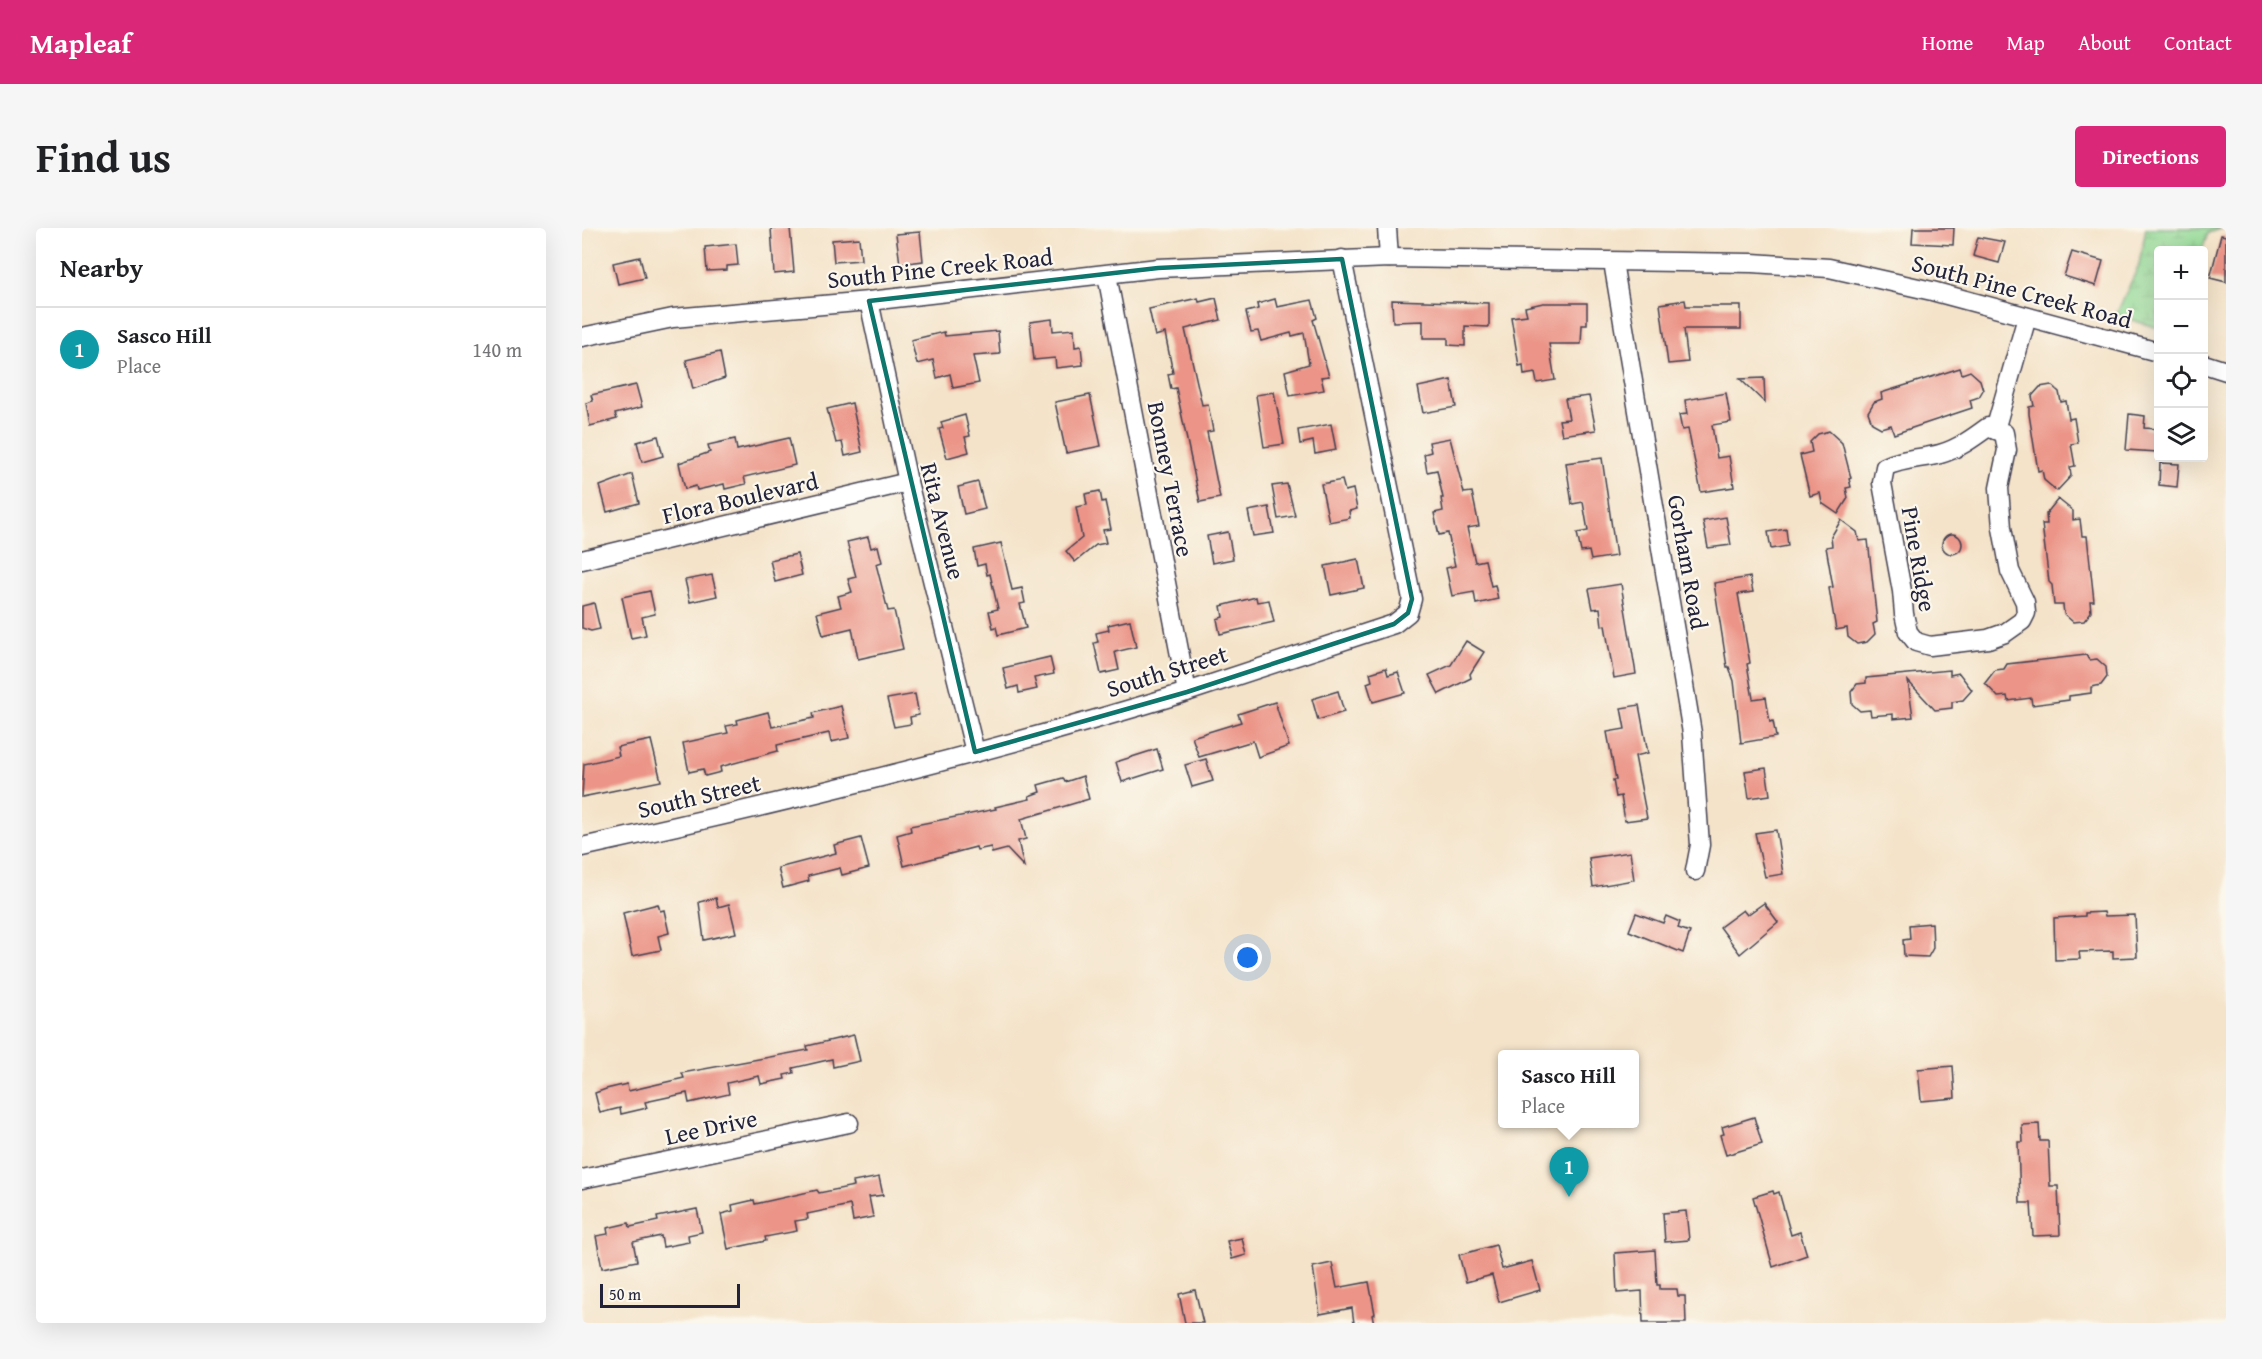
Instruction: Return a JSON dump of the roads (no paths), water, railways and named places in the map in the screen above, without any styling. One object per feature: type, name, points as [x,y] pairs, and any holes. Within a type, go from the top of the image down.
[{"type":"street","points":[[1387,228],[1389,258]]},
{"type":"street","name":"South Pine Creek Road","points":[[582,337],[673,318],[869,301],[1209,264],[1389,258],[1752,263],[1829,268],[1894,281],[2154,351]]},
{"type":"street","name":"South Street","points":[[582,847],[729,815],[975,752],[1187,692],[1394,624],[1408,613],[1412,598],[1342,259]]},
{"type":"street","name":"Gorham Road","points":[[1613,262],[1692,733],[1700,845],[1695,871]]},
{"type":"street","name":"Bonney Terrace","points":[[1107,275],[1187,692]]},
{"type":"street","name":"Rita Avenue","points":[[869,301],[908,482],[975,752]]},
{"type":"street","points":[[1995,430],[2027,317]]},
{"type":"street","points":[[2208,365],[2226,370]]},
{"type":"street","name":"Pine Ridge","points":[[1988,427],[1995,430],[2004,433],[2007,450],[1999,488],[2002,528],[2010,571],[2025,602],[2026,613],[2022,621],[2004,633],[1988,639],[1930,646],[1916,642],[1908,632],[1904,614],[1902,591],[1882,483],[1885,467],[1898,460],[1942,454],[1967,443],[1988,427]]},
{"type":"street","name":"Flora Boulevard","points":[[582,560],[908,482]]},
{"type":"street","name":"Lee Drive","points":[[582,1179],[849,1123]]},
{"type":"place","name":"Sasco Hill","points":[[1569,1197]]}]
